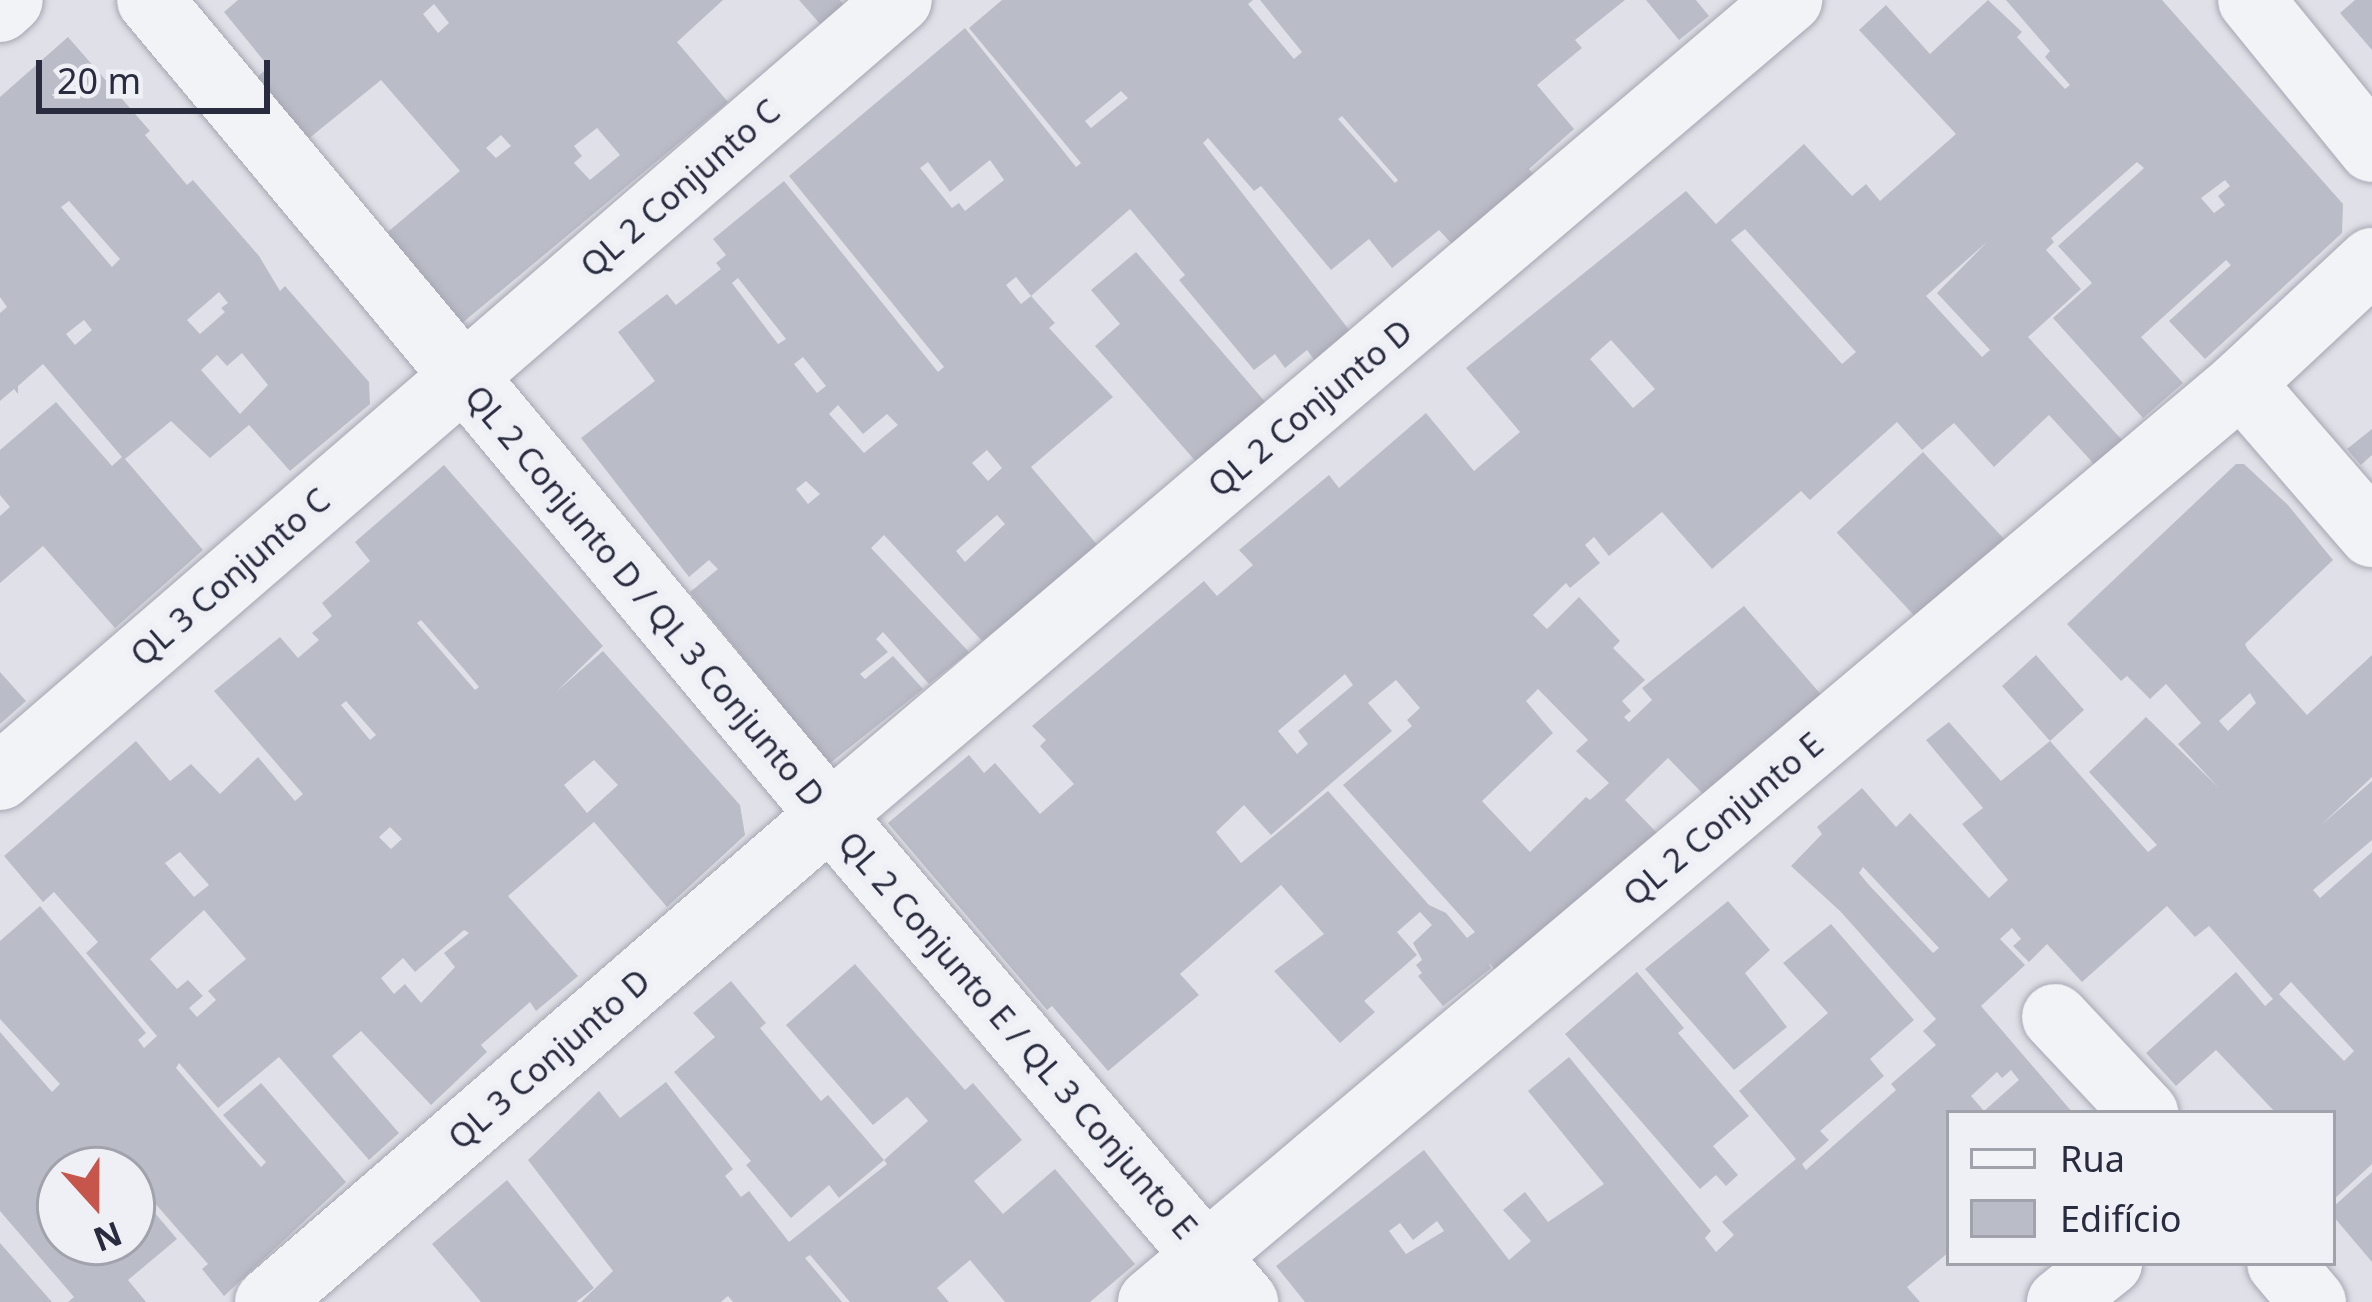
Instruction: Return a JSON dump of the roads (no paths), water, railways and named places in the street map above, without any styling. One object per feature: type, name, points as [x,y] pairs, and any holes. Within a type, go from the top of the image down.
[{"type":"street","points":[[0,9],[10,0]]},
{"type":"street","name":"QL 2 Conjunto D / QL 3 Conjunto D","points":[[150,0],[830,815]]},
{"type":"street","name":"QL 2 Conjunto C","points":[[461,376],[899,0]]},
{"type":"street","name":"QL 2 Conjunto D","points":[[830,815],[1790,0]]},
{"type":"street","points":[[2251,0],[2372,149]]},
{"type":"street","name":"QL 2 Conjunto E","points":[[1151,1302],[1226,1278],[2241,383],[2372,261]]},
{"type":"street","name":"QL 3 Conjunto C","points":[[0,777],[461,376]]},
{"type":"street","points":[[2241,383],[2372,534]]},
{"type":"street","name":"QL 2 Conjunto E / QL 3 Conjunto E","points":[[830,815],[1226,1278]]},
{"type":"street","name":"QL 3 Conjunto D","points":[[268,1302],[830,815]]},
{"type":"street","points":[[2055,1017],[2142,1110]]},
{"type":"street","points":[[2060,1302],[2105,1266]]},
{"type":"street","points":[[2283,1266],[2313,1302]]}]
